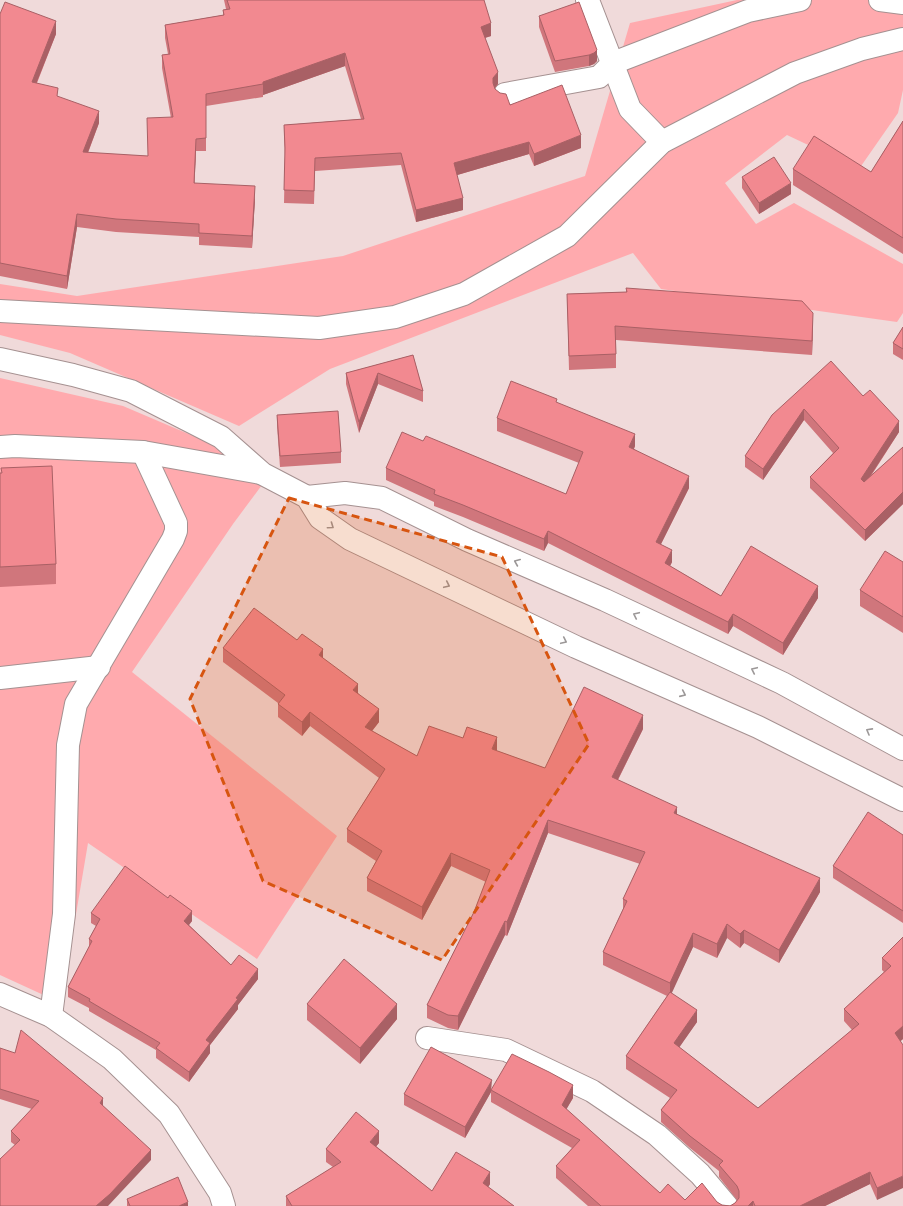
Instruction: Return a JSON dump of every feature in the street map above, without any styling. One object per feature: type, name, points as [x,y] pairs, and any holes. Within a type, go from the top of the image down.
[{"type":"street","points":[[587,0],[630,109],[662,142]]},
{"type":"street","points":[[506,94],[599,77],[613,63],[748,11],[800,0]]},
{"type":"street","points":[[880,0],[903,2]]},
{"type":"street","points":[[0,312],[319,328],[395,317],[464,294],[567,236],[662,142],[795,73],[862,49],[903,39]]},
{"type":"street","points":[[0,359],[73,375],[131,391],[221,437],[262,474],[307,497],[320,518],[350,539],[576,647],[758,727],[903,800]]},
{"type":"street","points":[[0,448],[15,446],[143,452],[262,474]]},
{"type":"street","points":[[51,1016],[64,914],[68,745],[76,704],[173,539],[176,531],[176,523],[143,452]]},
{"type":"street","points":[[307,497],[345,493],[382,498],[467,540],[605,600],[782,683],[903,749]]},
{"type":"street","points":[[0,678],[99,667]]},
{"type":"street","points":[[0,994],[51,1016],[112,1059],[169,1114],[220,1193],[224,1206]]},
{"type":"street","points":[[427,1038],[506,1050],[592,1091],[657,1135],[700,1174],[727,1206]]},
{"type":"highlighted area","points":[[289,498],[502,557],[589,744],[442,960],[263,881],[190,699]]},
{"type":"shaded area","points":[[737,0],[903,0],[903,90],[898,113],[859,169],[787,135],[725,183],[756,224],[794,203],[903,264],[903,313],[897,322],[661,289],[633,253],[330,369],[239,426],[70,353],[0,335],[0,284],[77,296],[343,256],[585,176],[630,23]]},
{"type":"shaded area","points":[[0,378],[123,406],[273,470],[233,524],[132,672],[337,836],[257,959],[88,843],[61,1003],[0,975]]},
{"type":"building","points":[[227,0],[484,0],[491,23],[481,27],[498,72],[493,78],[495,89],[500,93],[506,94],[510,105],[562,85],[581,135],[534,154],[529,142],[454,163],[463,198],[416,210],[401,153],[315,158],[314,191],[284,190],[284,125],[364,119],[345,53],[263,82],[263,84],[206,94],[206,138],[196,139],[194,183],[255,186],[252,236],[199,233],[199,224],[116,219],[77,214],[67,276],[0,263],[0,14],[5,2],[56,21],[32,82],[58,88],[57,96],[99,111],[83,152],[148,156],[147,118],[173,117],[162,55],[170,54],[165,25],[224,15],[223,10],[230,9]]},
{"type":"building","points":[[579,2],[597,50],[589,55],[555,61],[539,16]]},
{"type":"building","points":[[903,121],[903,238],[793,169],[814,136],[871,172]]},
{"type":"building","points":[[774,157],[791,183],[759,203],[742,177]]},
{"type":"building","points":[[626,288],[802,301],[813,313],[812,341],[615,326],[616,354],[569,356],[567,294],[627,292]]},
{"type":"building","points":[[903,327],[903,349],[893,343]]},
{"type":"building","points":[[413,355],[423,391],[378,373],[359,422],[346,373]]},
{"type":"building","points":[[831,361],[863,396],[870,390],[899,421],[861,479],[864,482],[903,447],[903,492],[865,530],[810,477],[839,448],[804,409],[763,469],[745,456],[772,415]]},
{"type":"building","points":[[511,381],[557,399],[556,402],[635,434],[629,447],[689,476],[656,542],[672,550],[665,563],[721,596],[751,546],[818,586],[783,643],[733,614],[728,622],[548,531],[544,539],[434,494],[435,490],[386,468],[402,432],[423,441],[426,436],[566,494],[583,452],[497,418]]},
{"type":"building","points":[[338,411],[341,452],[280,456],[277,415]]},
{"type":"building","points":[[52,466],[56,564],[0,567],[1,468]]},
{"type":"building","points":[[885,551],[903,562],[903,617],[860,590]]},
{"type":"building","points":[[254,608],[297,640],[302,634],[323,649],[319,655],[358,684],[353,690],[379,709],[365,727],[417,756],[429,726],[463,738],[467,727],[497,737],[492,749],[545,768],[584,687],[643,715],[612,777],[677,807],[674,813],[820,878],[779,950],[744,930],[740,934],[727,924],[717,944],[693,933],[670,983],[603,952],[627,901],[623,899],[645,852],[548,820],[507,922],[505,921],[458,1016],[448,1015],[427,1005],[474,912],[490,870],[451,853],[422,907],[367,878],[382,851],[347,829],[385,769],[310,712],[302,722],[278,704],[285,695],[223,648]]},
{"type":"building","points":[[868,812],[903,835],[903,911],[833,866]]},
{"type":"building","points":[[125,866],[168,898],[170,895],[192,911],[184,921],[231,965],[239,955],[258,969],[236,998],[238,999],[206,1040],[210,1043],[189,1072],[156,1048],[160,1043],[68,987],[92,941],[89,939],[100,919],[91,913]]},
{"type":"building","points":[[903,937],[903,1026],[895,1033],[903,1045],[903,1176],[877,1188],[870,1172],[800,1206],[755,1206],[753,1201],[748,1206],[730,1206],[739,1198],[739,1191],[737,1186],[719,1165],[723,1161],[690,1136],[661,1110],[677,1090],[626,1056],[670,992],[697,1010],[674,1043],[758,1108],[859,1024],[844,1009],[891,966],[882,958]]},
{"type":"building","points":[[344,959],[397,1004],[360,1048],[307,1004]]},
{"type":"building","points":[[21,1030],[103,1098],[100,1103],[151,1150],[110,1194],[96,1206],[0,1206],[0,1159],[20,1140],[11,1131],[39,1101],[0,1089],[0,1048],[15,1053]]},
{"type":"building","points":[[431,1047],[492,1080],[465,1127],[404,1094]]},
{"type":"building","points":[[512,1054],[573,1085],[562,1105],[660,1193],[668,1184],[685,1200],[702,1183],[717,1202],[722,1205],[730,1206],[601,1206],[556,1166],[580,1140],[491,1090]]},
{"type":"building","points":[[356,1112],[379,1131],[370,1142],[432,1191],[456,1152],[490,1172],[483,1183],[514,1206],[292,1206],[286,1196],[341,1162],[326,1149]]},
{"type":"building","points":[[178,1177],[188,1202],[179,1206],[130,1206],[127,1199]]}]
